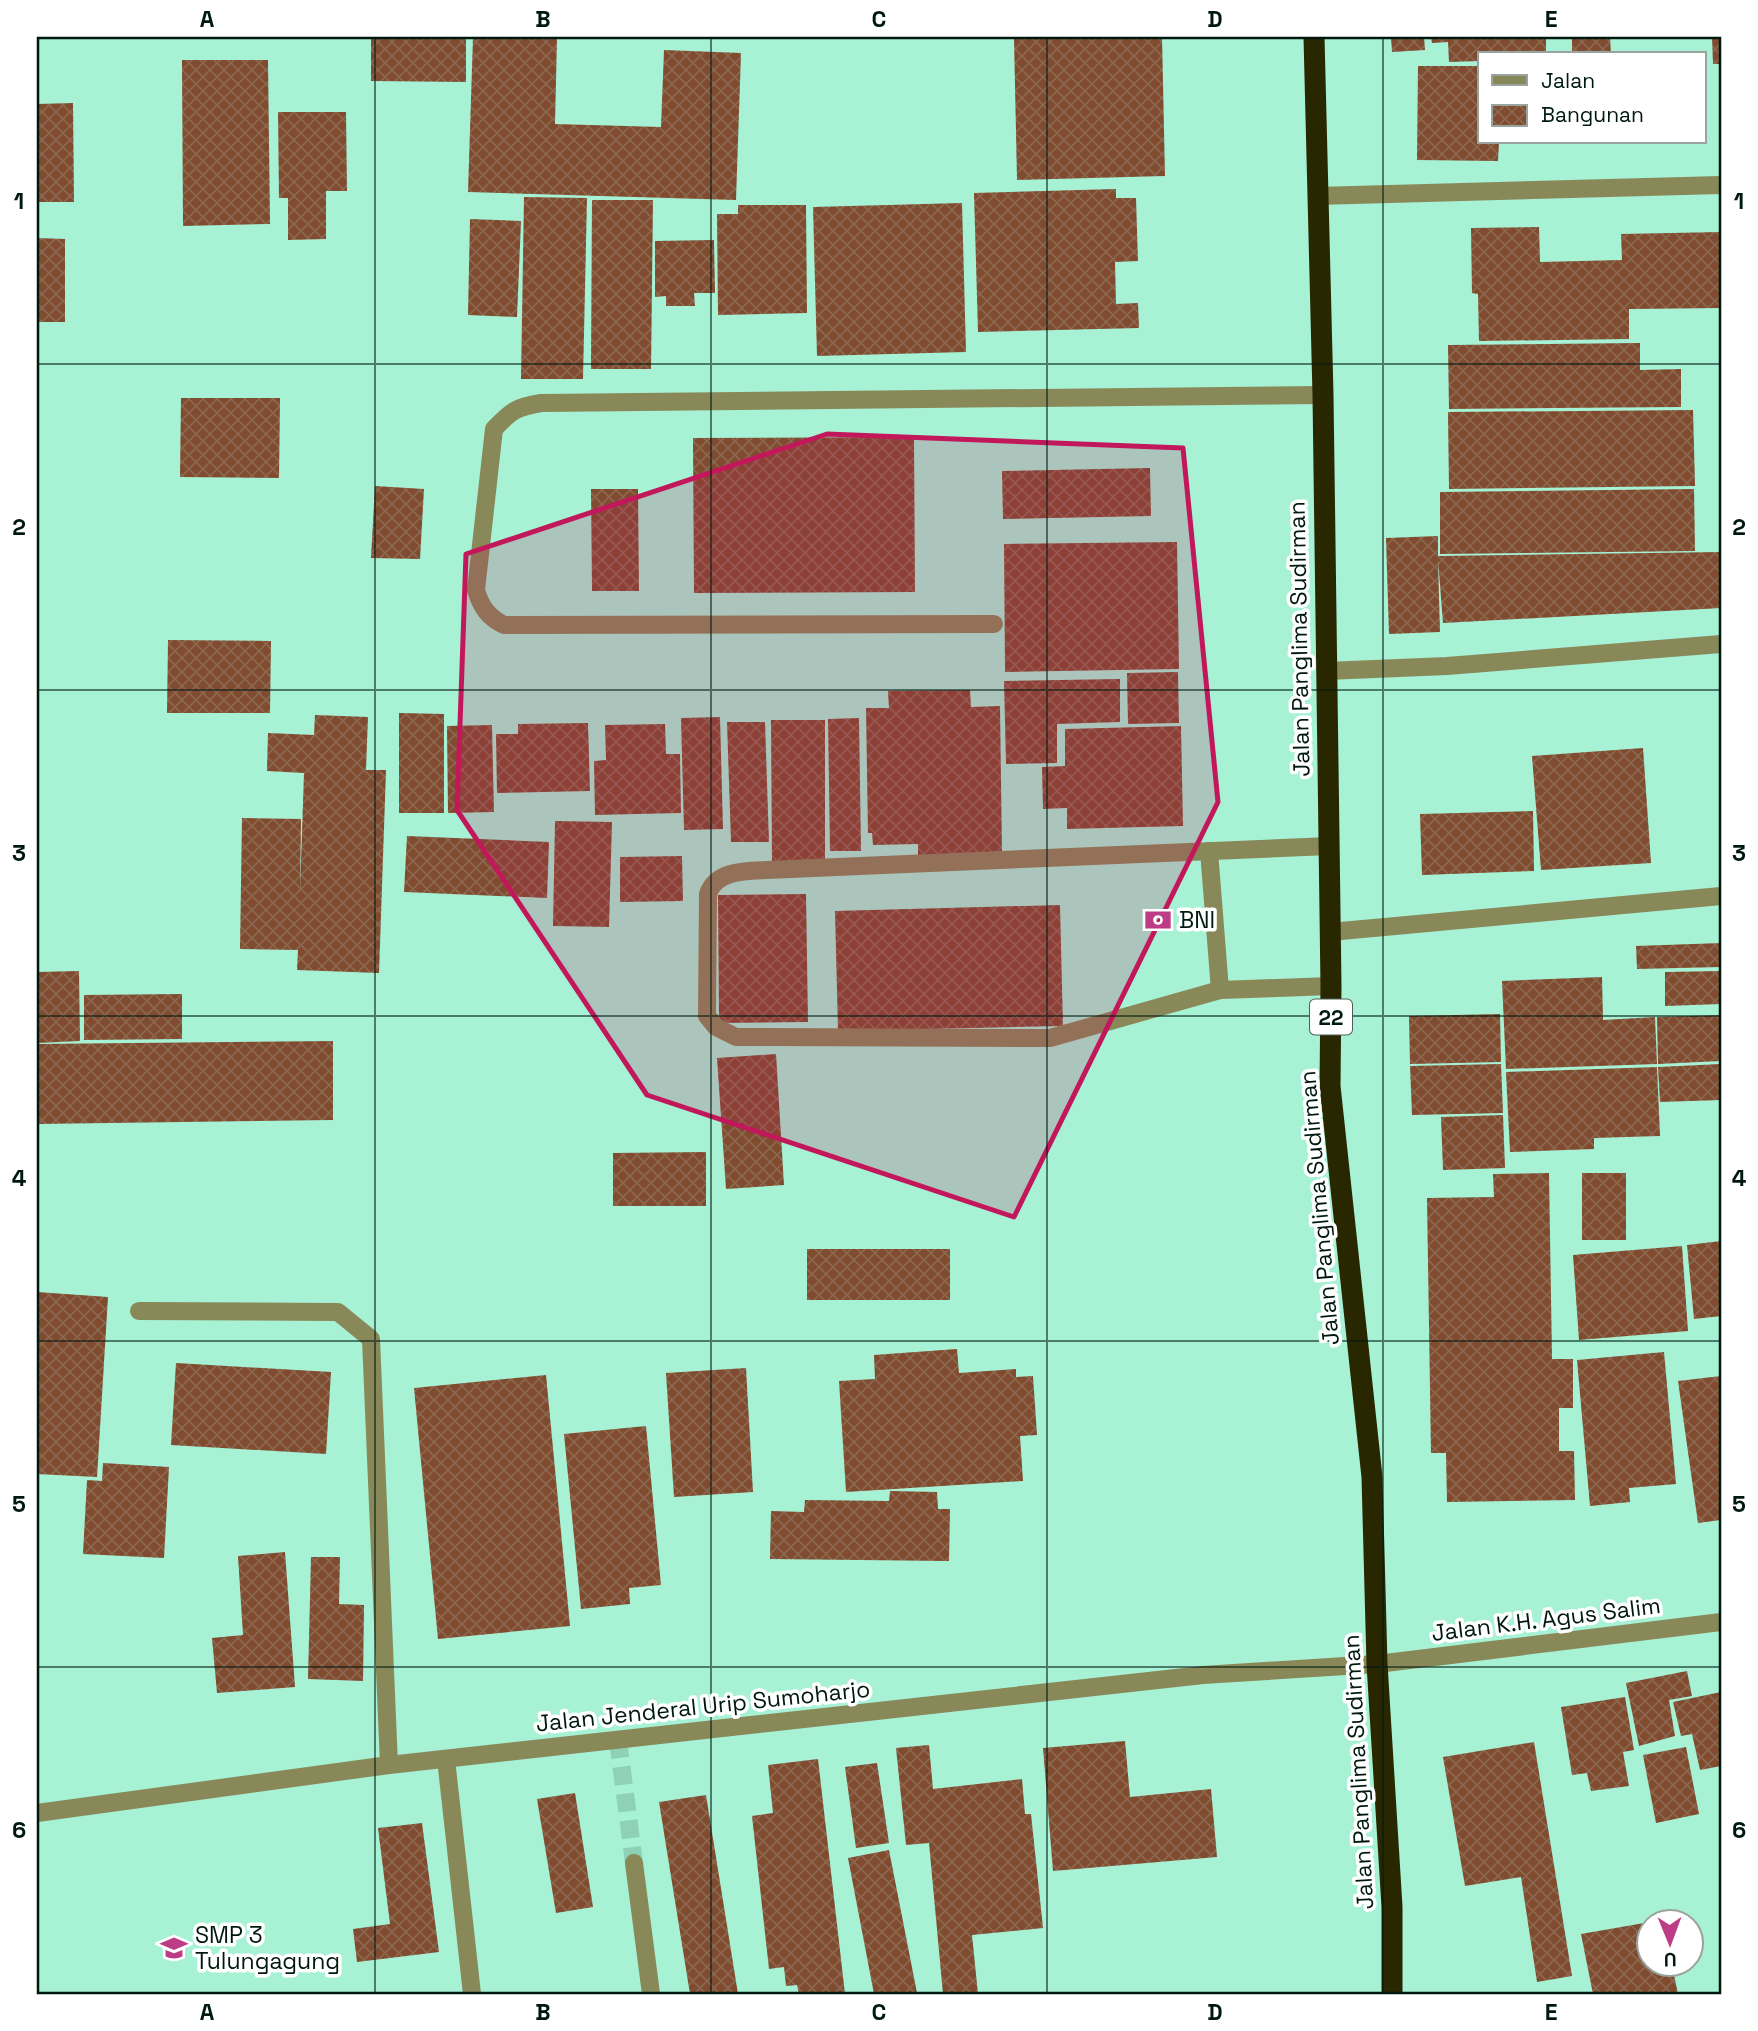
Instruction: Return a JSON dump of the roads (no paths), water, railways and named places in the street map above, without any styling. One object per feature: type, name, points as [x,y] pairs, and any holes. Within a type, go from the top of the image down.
[{"type":"highway","name":"Jalan Panglima Sudirman","points":[[1314,37],[1329,846],[1330,1086],[1372,1477],[1377,1664],[1392,1907],[1392,1994]]},
{"type":"street","points":[[1317,196],[1721,185]]},
{"type":"street","points":[[994,624],[504,625],[491,619],[480,604],[476,590],[494,429],[510,411],[520,406],[541,403],[1322,395]]},
{"type":"street","points":[[1326,671],[1447,666],[1721,643]]},
{"type":"street","points":[[1329,846],[767,870],[724,876],[711,886],[708,894],[707,1016],[716,1027],[736,1037],[1050,1038],[1220,990],[1331,986]]},
{"type":"street","points":[[1209,850],[1220,990]]},
{"type":"street","points":[[1330,932],[1721,896]]},
{"type":"street","points":[[139,1311],[338,1312],[371,1339],[389,1765]]},
{"type":"street","name":"Jalan K.H. Agus Salim","points":[[1377,1664],[1721,1622]]},
{"type":"street","name":"Jalan Jenderal Urip Sumoharjo","points":[[37,1813],[389,1765],[1202,1675],[1377,1664]]},
{"type":"street","points":[[446,1759],[472,1994]]},
{"type":"street","points":[[635,1863],[651,1994]]},
{"type":"tunnel","points":[[618,1740],[634,1863]]},
{"type":"place","name":"BNI","points":[[1158,920]]},
{"type":"place","name":"SMP 3 Tulungagung","points":[[174,1948]]}]
